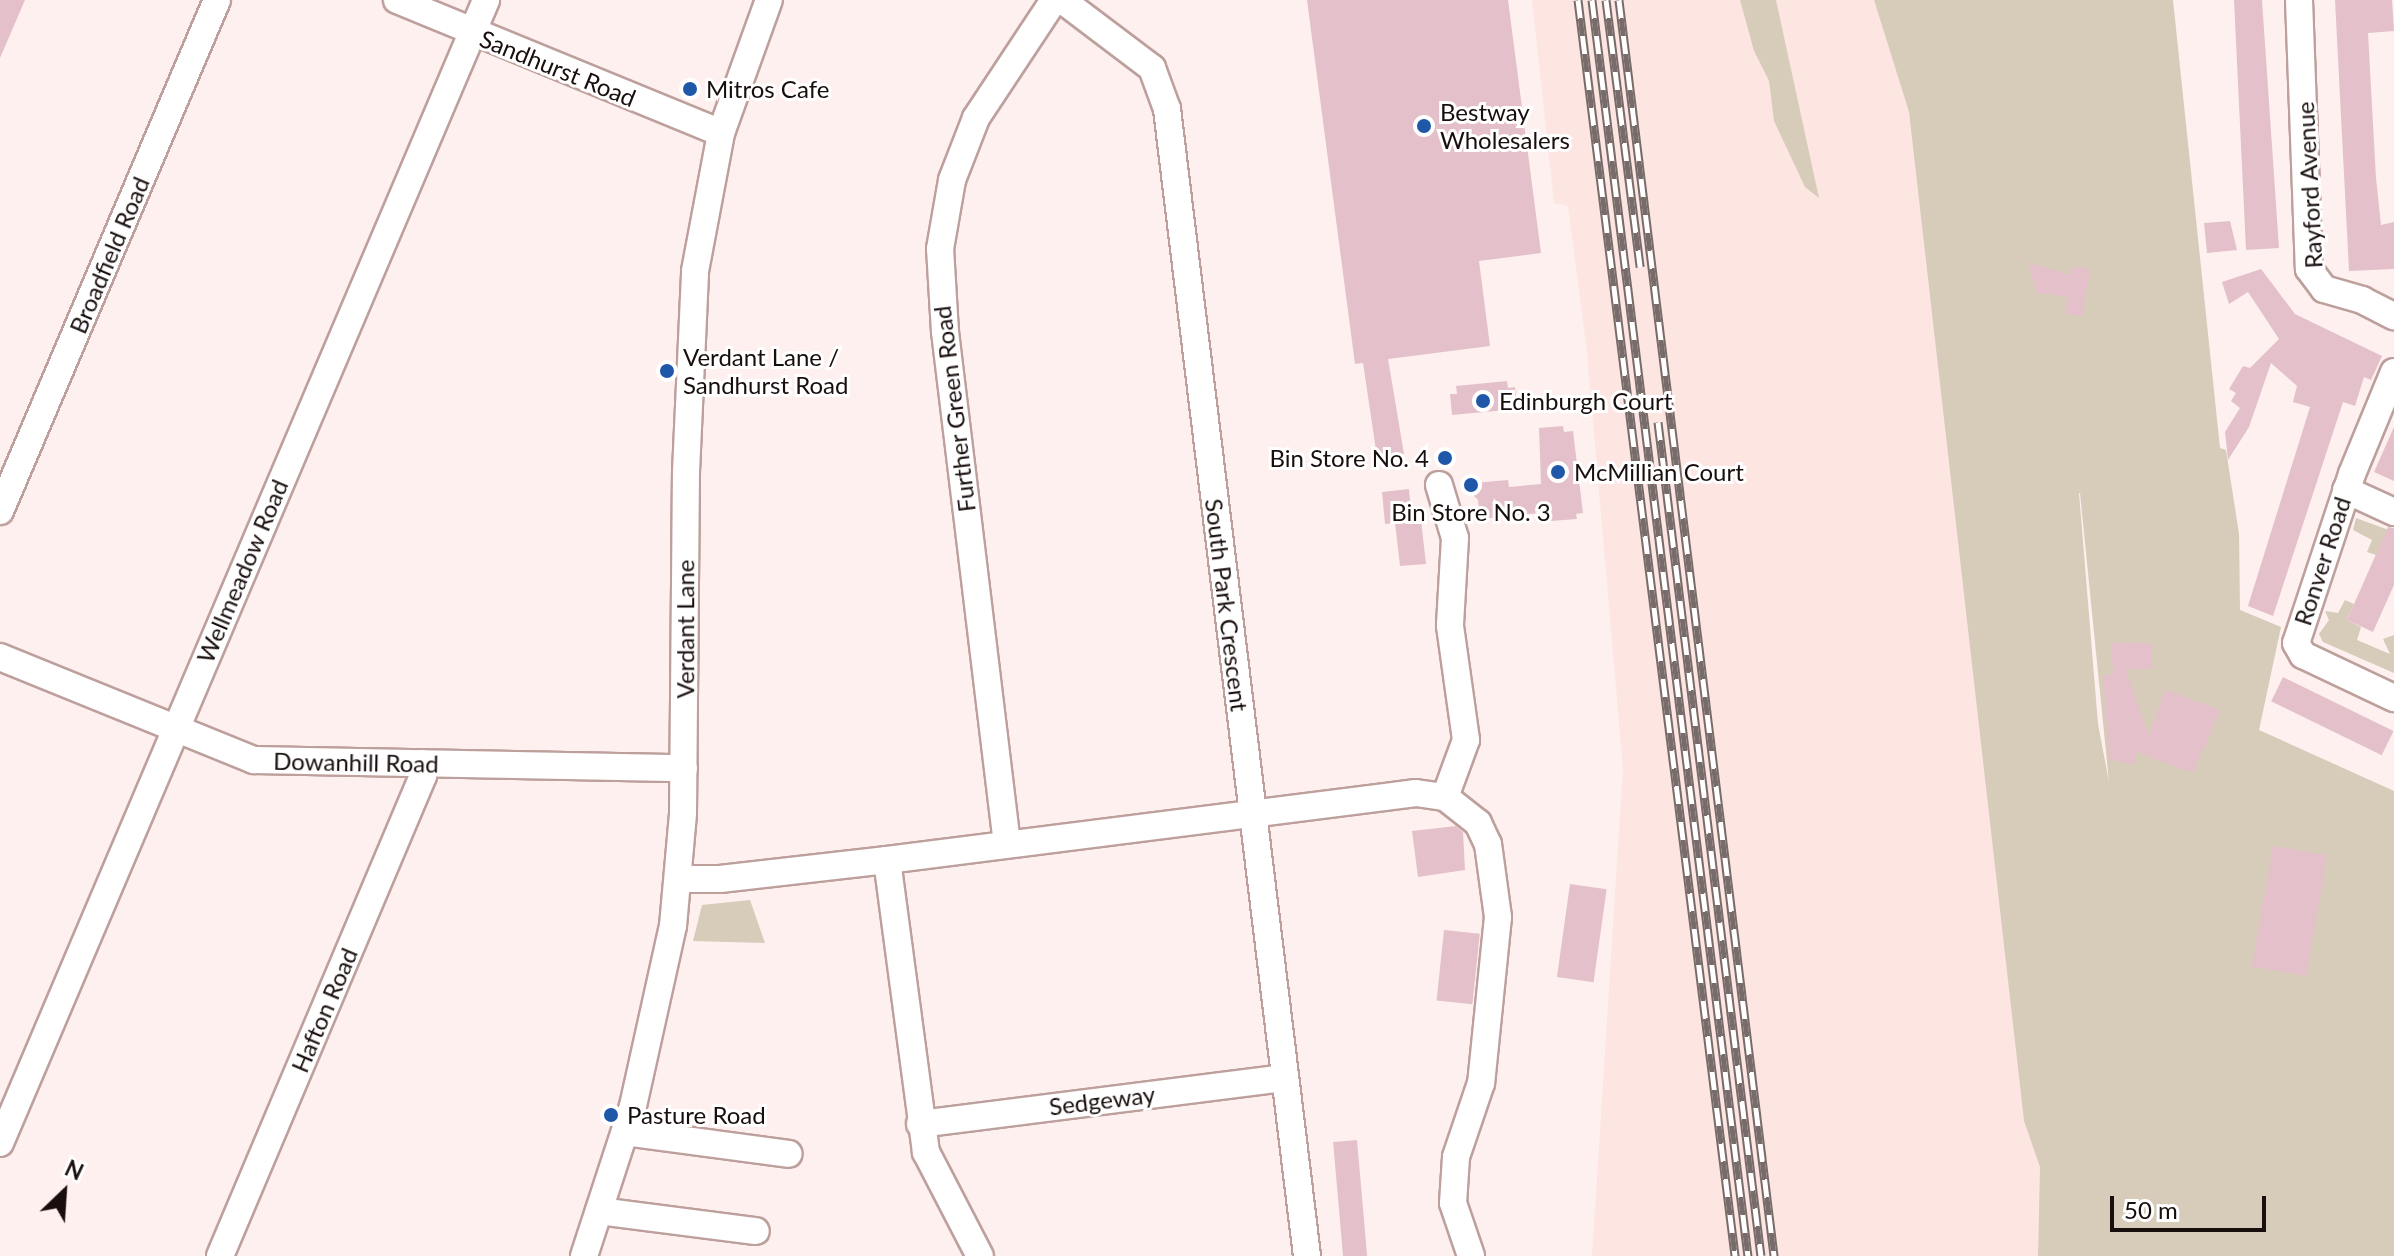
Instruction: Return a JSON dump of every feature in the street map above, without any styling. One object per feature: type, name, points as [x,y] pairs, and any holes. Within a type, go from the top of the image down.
[{"type":"street","name":"Broadfield Road","points":[[0,511],[217,0]]},
{"type":"street","name":"Sandhurst Road","points":[[397,0],[721,133]]},
{"type":"street","name":"Wellmeadow Road","points":[[0,1143],[486,0]]},
{"type":"street","name":"Verdant Lane","points":[[584,1256],[625,1132],[658,1002],[678,879],[684,768],[690,329],[702,221],[721,133],[769,0]]},
{"type":"street","name":"Further Green Road","points":[[1007,844],[945,332],[940,249],[952,180],[969,132],[991,90],[1054,0]]},
{"type":"street","name":"South Park Crescent","points":[[1062,0],[1138,55],[1162,84],[1307,1256]]},
{"type":"street","name":"Rayford Avenue","points":[[2299,0],[2309,269],[2313,280],[2339,297],[2362,300],[2394,316]]},
{"type":"street","name":"Ronver Road","points":[[2394,372],[2346,490],[2296,648],[2394,698]]},
{"type":"street","points":[[1439,485],[1457,557],[1450,626],[1466,740],[1445,797]]},
{"type":"street","points":[[2346,490],[2394,512]]},
{"type":"street","name":"Dowanhill Road","points":[[0,657],[254,760],[684,768]]},
{"type":"street","name":"Hafton Road","points":[[220,1256],[423,776],[422,763]]},
{"type":"street","points":[[678,879],[720,879],[887,860],[1416,793],[1445,797],[1478,823],[1488,844],[1498,917],[1481,1083],[1456,1157],[1453,1203],[1471,1256]]},
{"type":"street","points":[[887,860],[920,1124],[938,1182],[980,1256]]},
{"type":"street","name":"Sedgeway","points":[[920,1124],[1284,1078]]},
{"type":"street","points":[[625,1132],[789,1154]]},
{"type":"street","points":[[599,1211],[756,1231]]},
{"type":"shaded area","points":[[1532,0],[1874,0],[1909,112],[2024,1121],[2041,1167],[2038,1256],[1592,1256],[1623,769],[1587,352],[1568,206],[1554,203]]},
{"type":"shaded area","points":[[1740,0],[1776,0],[1819,198],[1805,187],[1774,121],[1769,81],[1754,51]]},
{"type":"shaded area","points":[[1874,0],[2173,0],[2220,448],[2226,450],[2239,534],[2240,610],[2281,627],[2259,730],[2394,791],[2394,1256],[2038,1256],[2040,1167],[2024,1121],[1909,112]],"holes":[[[2080,493],[2109,782],[2098,724]]]},
{"type":"shaded area","points":[[2356,518],[2394,532],[2376,555],[2367,552],[2372,540],[2353,530]]},
{"type":"shaded area","points":[[2345,600],[2354,604],[2347,620],[2361,627],[2357,640],[2390,654],[2383,639],[2394,635],[2394,673],[2323,642],[2319,634],[2329,620],[2325,611],[2338,613]]},
{"type":"shaded area","points":[[750,900],[765,943],[693,941],[702,905]]},
{"type":"building","points":[[0,0],[25,0],[0,58]]},
{"type":"building","name":"Bestway Wholesalers","points":[[1307,0],[1508,0],[1541,253],[1479,261],[1490,346],[1388,359],[1404,454],[1377,457],[1363,363],[1355,364]]},
{"type":"building","points":[[2234,0],[2262,0],[2279,248],[2246,250]]},
{"type":"building","points":[[2335,0],[2392,0],[2394,31],[2368,33],[2381,225],[2394,222],[2394,269],[2349,271]]},
{"type":"building","points":[[2230,221],[2237,250],[2207,253],[2204,223]]},
{"type":"building","points":[[2028,262],[2071,275],[2073,266],[2090,269],[2082,317],[2065,313],[2068,297],[2037,293]]},
{"type":"building","points":[[2261,269],[2295,314],[2382,356],[2371,380],[2364,377],[2355,406],[2343,402],[2273,616],[2248,606],[2310,407],[2293,402],[2297,386],[2271,363],[2249,427],[2228,460],[2225,432],[2240,408],[2231,401],[2236,393],[2229,389],[2243,366],[2250,368],[2279,339],[2248,292],[2229,304],[2222,282]]},
{"type":"building","name":"Edinburgh Court","points":[[1507,381],[1508,388],[1515,387],[1517,409],[1452,415],[1450,394],[1457,394],[1456,386]]},
{"type":"building","points":[[1563,426],[1564,432],[1573,431],[1583,513],[1576,514],[1577,519],[1551,521],[1550,512],[1480,519],[1478,500],[1462,484],[1508,480],[1509,487],[1541,484],[1539,428]]},
{"type":"building","points":[[2394,427],[2394,481],[2374,472]]},
{"type":"building","points":[[1409,489],[1412,521],[1421,520],[1426,564],[1400,566],[1395,523],[1385,524],[1382,492]]},
{"type":"building","points":[[2388,527],[2394,528],[2394,585],[2373,632],[2347,620]]},
{"type":"building","points":[[2111,642],[2152,644],[2151,669],[2126,670],[2149,736],[2165,690],[2220,710],[2193,773],[2136,752],[2136,765],[2109,759],[2103,675],[2113,675]]},
{"type":"building","points":[[2283,677],[2394,731],[2382,755],[2271,701]]},
{"type":"building","points":[[1456,826],[1463,832],[1465,870],[1418,877],[1412,831]]},
{"type":"building","points":[[2273,846],[2327,856],[2306,976],[2252,966]]},
{"type":"building","points":[[1570,884],[1607,889],[1594,982],[1557,977]]},
{"type":"building","points":[[1444,930],[1480,934],[1472,1004],[1437,1001]]},
{"type":"building","points":[[1357,1140],[1367,1256],[1343,1256],[1333,1142]]},
{"type":"railway","points":[[1578,0],[1735,1256]]},
{"type":"railway","points":[[1592,0],[1748,1256]]},
{"type":"railway","points":[[1606,0],[1640,267]]},
{"type":"railway","points":[[1619,0],[1774,1256]]},
{"type":"railway","points":[[1658,422],[1761,1256]]},
{"type":"place","name":"Mitros Cafe","points":[[690,89]]},
{"type":"place","name":"Bestway Wholesalers","points":[[1424,126]]},
{"type":"place","name":"Verdant Lane / Sandhurst Road","points":[[667,371]]},
{"type":"place","name":"Edinburgh Court","points":[[1483,401]]},
{"type":"place","name":"Bin Store No. 4","points":[[1445,458]]},
{"type":"place","name":"McMillian Court","points":[[1558,472]]},
{"type":"place","name":"Bin Store No. 3","points":[[1471,485]]},
{"type":"place","name":"Pasture Road","points":[[611,1115]]}]
